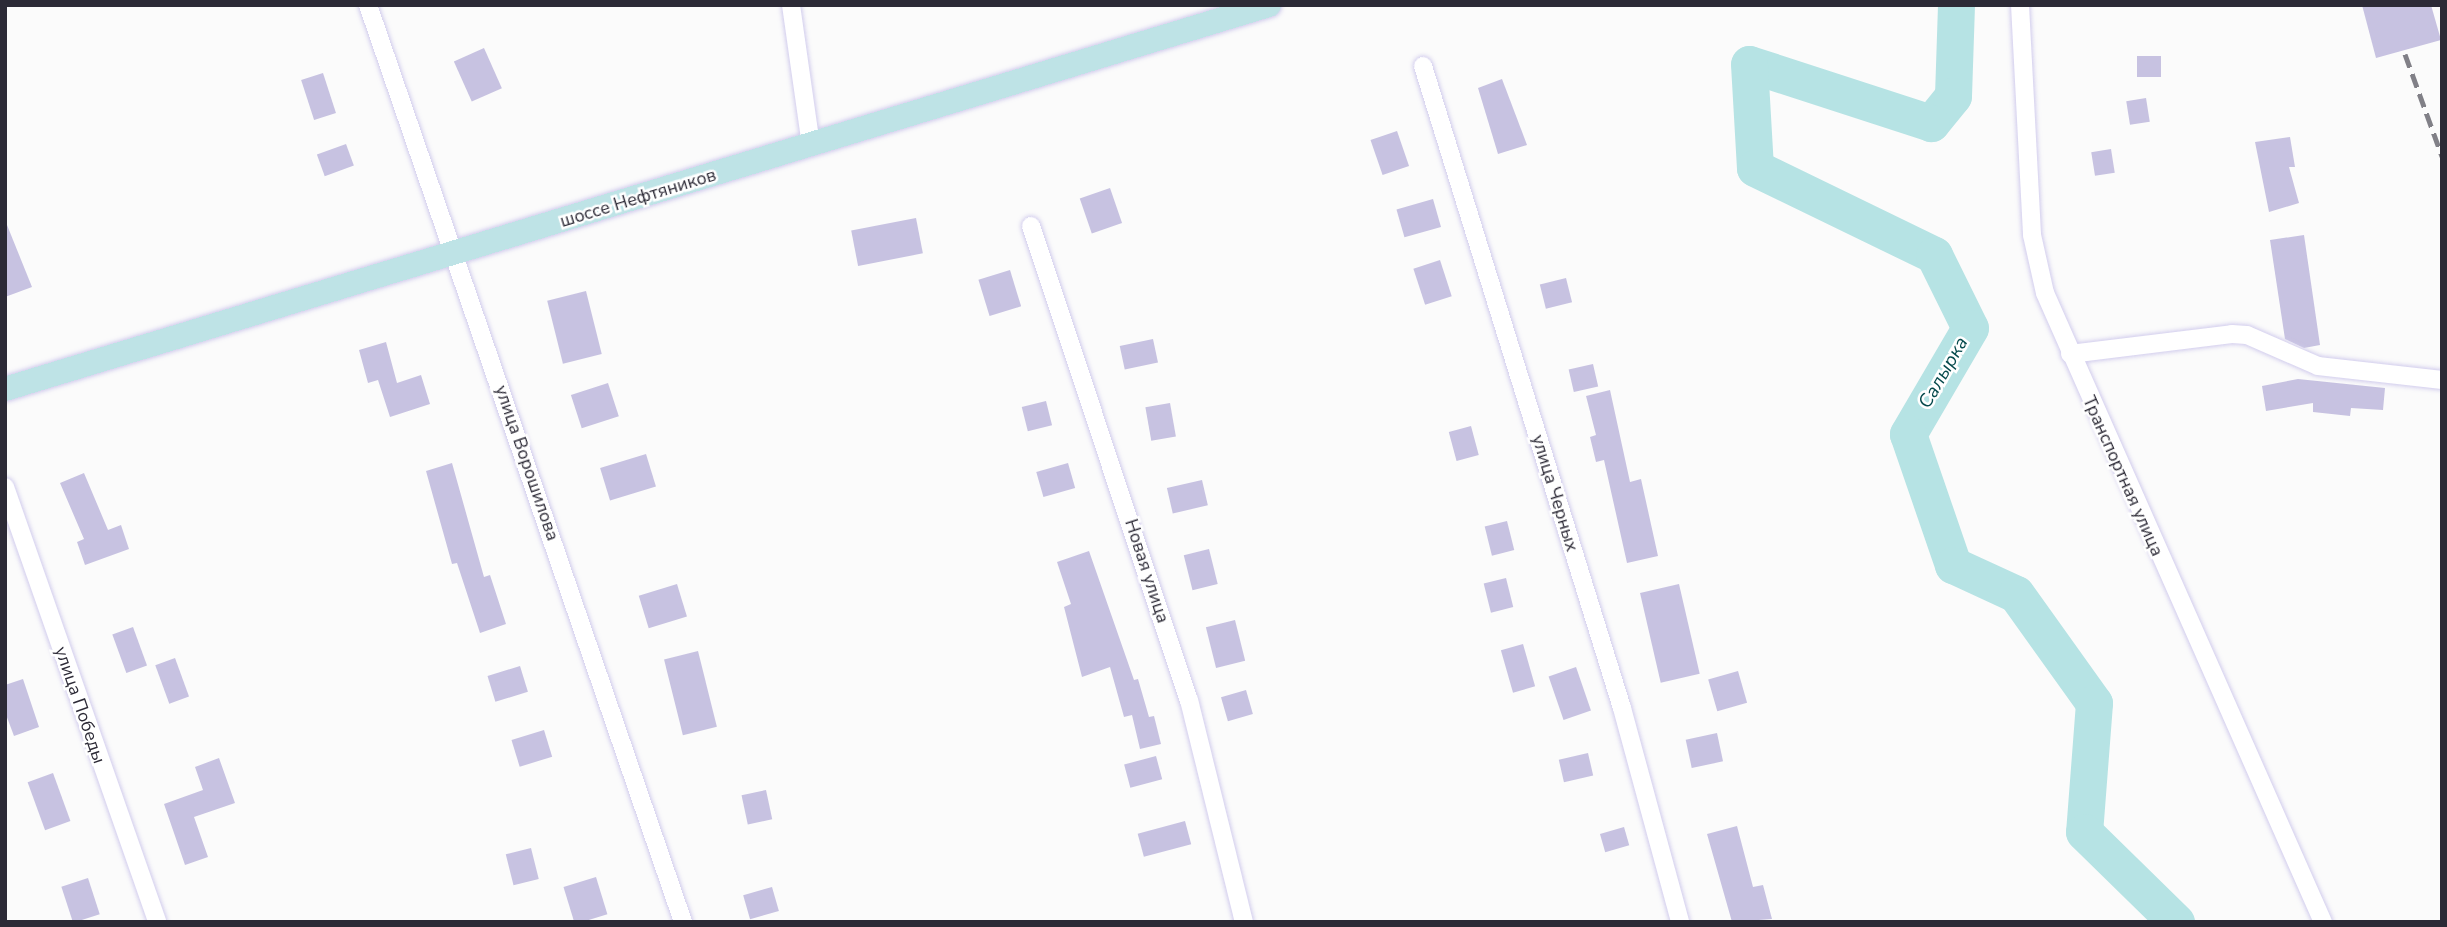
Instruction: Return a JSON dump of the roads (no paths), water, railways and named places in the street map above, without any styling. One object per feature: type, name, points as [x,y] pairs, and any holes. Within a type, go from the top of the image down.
[{"type":"main road","name":"шоссе Нефтяников","points":[[5,388],[457,254],[1269,5]]},
{"type":"street","name":"улица Ворошилова","points":[[368,5],[457,254],[683,922]]},
{"type":"street","points":[[791,5],[811,145]]},
{"type":"street","name":"Транспортная улица","points":[[2021,5],[2034,245],[2045,293],[2323,922]]},
{"type":"street","name":"улица Черных","points":[[1423,66],[1622,708],[1680,922]]},
{"type":"street","name":"Новая улица","points":[[1031,226],[1189,700],[1244,922]]},
{"type":"street","points":[[2070,354],[2232,334],[2247,335],[2318,366],[2442,380]]},
{"type":"street","name":"улица Победы","points":[[5,487],[157,922]]},
{"type":"waterway","name":"Салырка","points":[[1956,5],[1953,96],[1931,123],[1749,64],[1755,168],[1934,255],[1970,328],[1908,434],[1953,565],[2016,594],[2094,703],[2084,832],[2176,922]]},
{"type":"railway","points":[[2405,54],[2442,156]]}]
